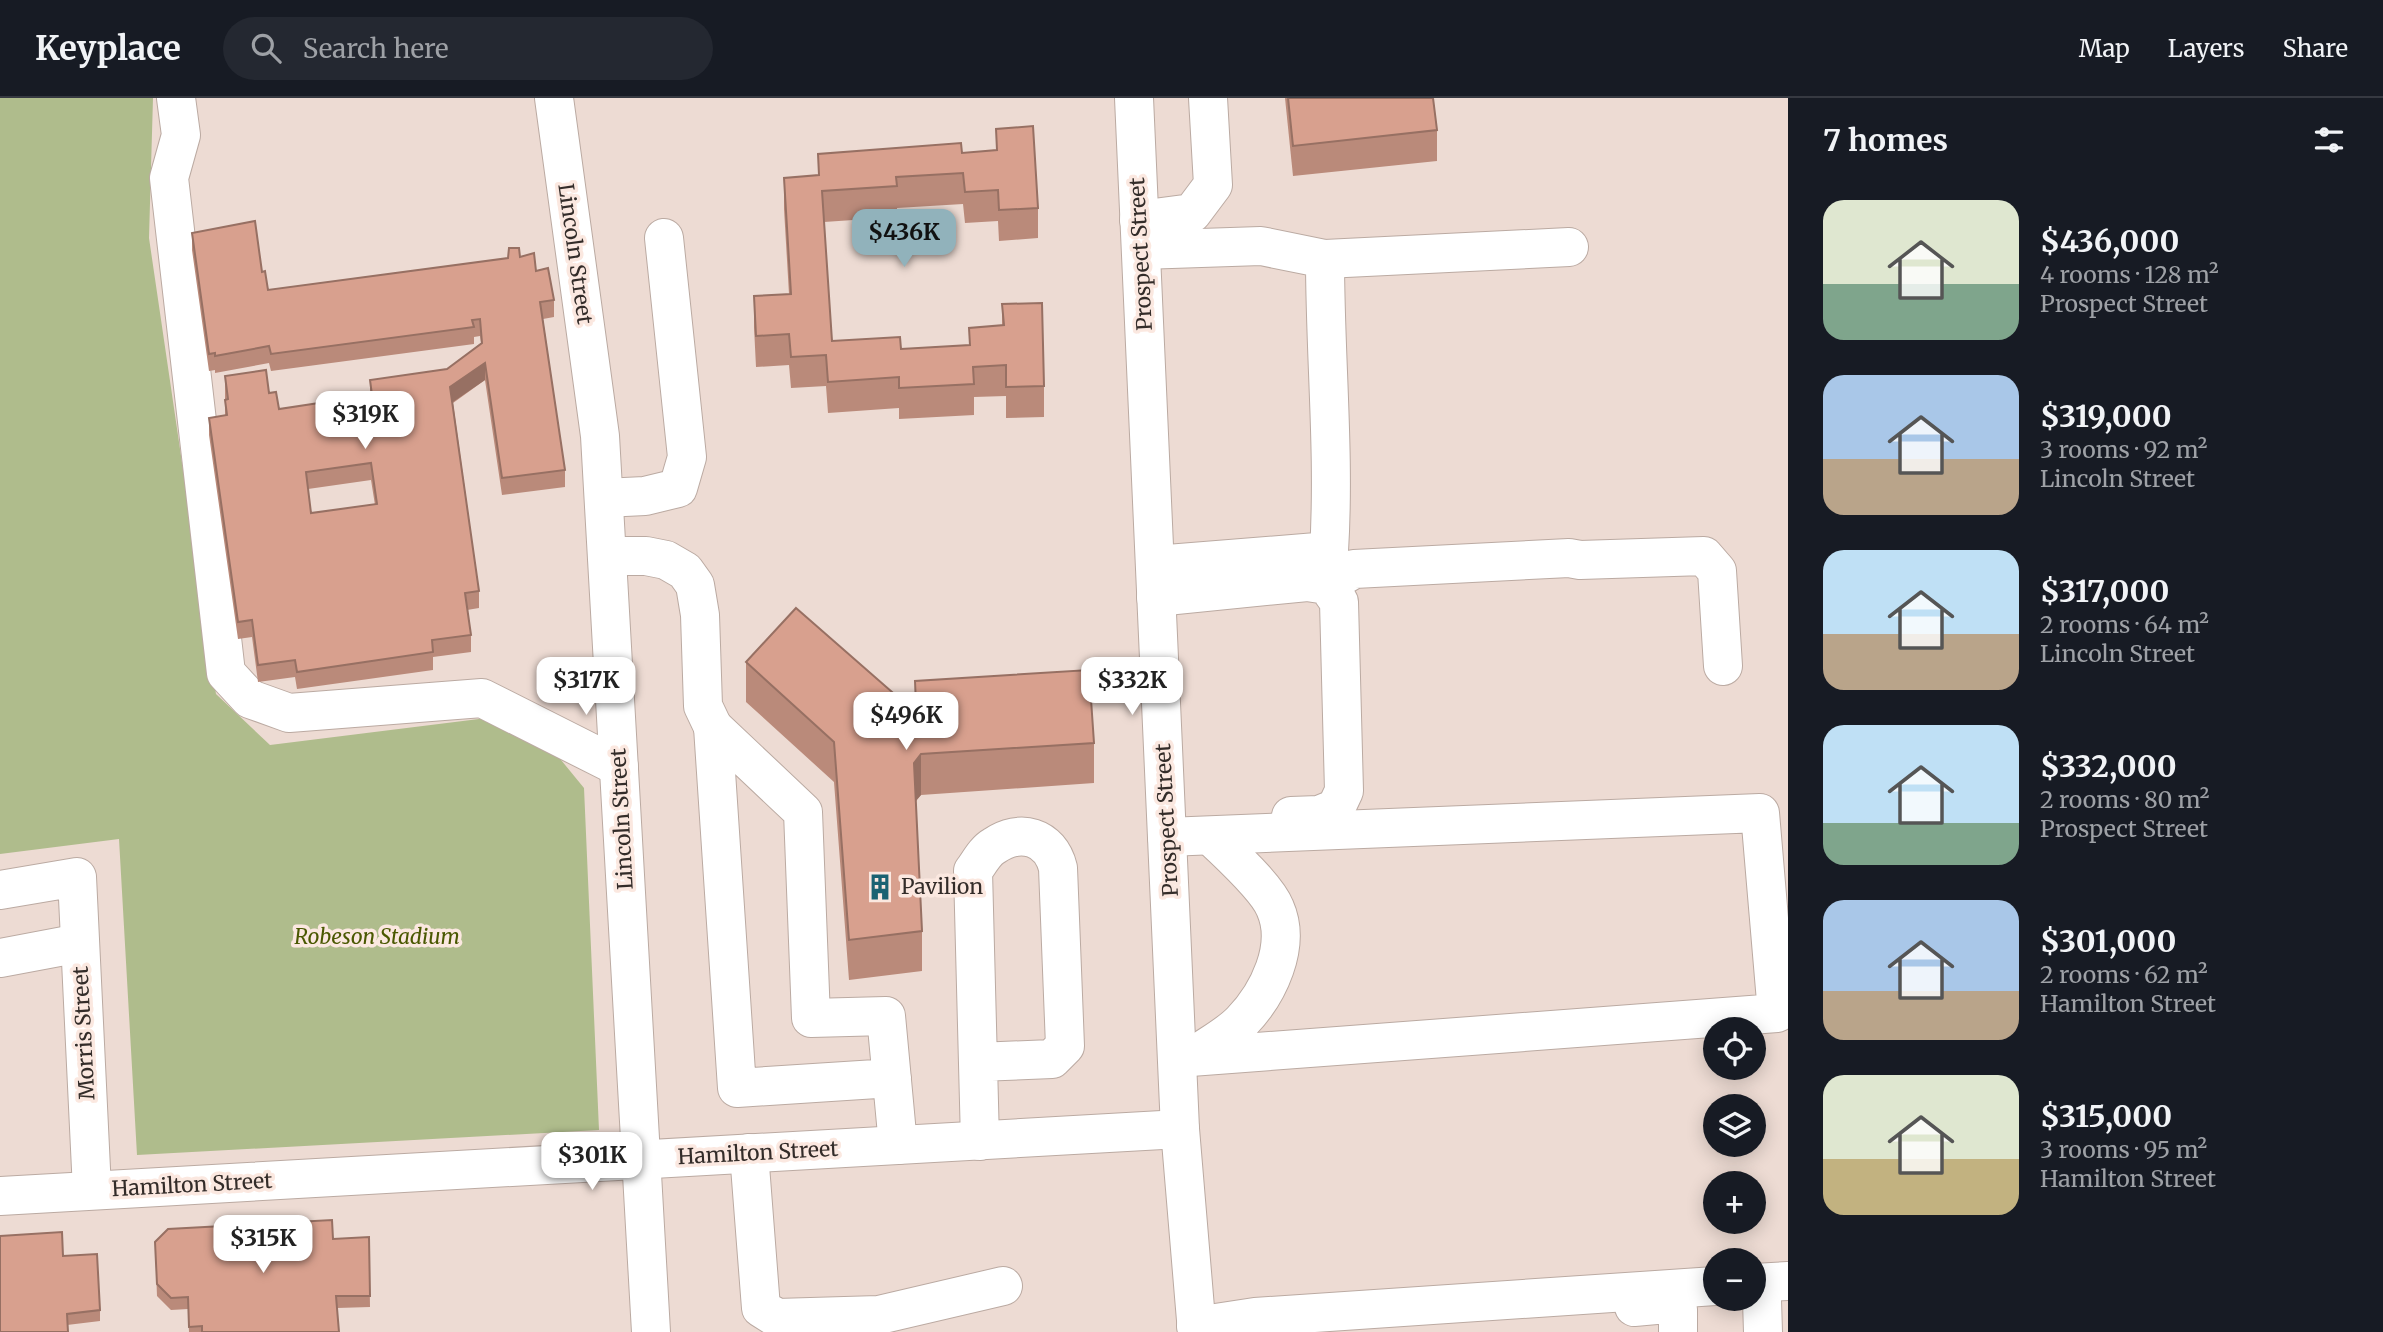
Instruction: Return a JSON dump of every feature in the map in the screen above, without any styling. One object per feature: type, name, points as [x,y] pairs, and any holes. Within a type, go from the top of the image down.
[{"type":"street","points":[[176,98],[181,135],[169,178],[226,673],[250,699],[289,713],[482,698],[619,767]]},
{"type":"street","name":"Lincoln Street","points":[[554,98],[600,436],[651,1332]]},
{"type":"street","name":"Prospect Street","points":[[1134,98],[1167,830],[1183,1063],[1180,1129],[1196,1329]]},
{"type":"street","points":[[1140,235],[1192,213],[1213,185],[1208,98]]},
{"type":"street","points":[[1140,235],[1261,246],[1325,259],[1569,247]]},
{"type":"street","points":[[604,498],[645,496],[678,488],[687,457],[664,237]]},
{"type":"street","points":[[1156,581],[1329,551],[1333,497],[1325,259]]},
{"type":"street","points":[[607,556],[646,556],[666,560],[685,570],[695,585],[700,615],[703,706],[713,727],[803,812],[811,1018],[886,1016],[898,1145]]},
{"type":"street","points":[[1156,581],[1307,582],[1327,585],[1354,569],[1569,558],[1580,560],[1704,556],[1717,571],[1723,666]]},
{"type":"street","points":[[1167,830],[1319,815],[1336,808],[1344,791],[1339,602],[1327,585]]},
{"type":"street","points":[[713,727],[737,1088],[892,1079]]},
{"type":"street","points":[[1167,830],[1211,835],[1760,813],[1777,1013],[1183,1063]]},
{"type":"street","points":[[1183,1063],[1242,1021],[1274,976],[1281,940],[1275,907],[1261,888],[1211,835]]},
{"type":"street","points":[[978,1062],[1052,1059],[1065,1046],[1058,868],[1055,857],[1047,846],[1034,837],[1013,836],[992,846],[972,872],[980,1141]]},
{"type":"street","name":"Morris Street","points":[[0,890],[77,877],[92,1190]]},
{"type":"street","points":[[0,958],[80,943]]},
{"type":"street","points":[[1766,1027],[1788,1026]]},
{"type":"street","points":[[1183,1063],[1703,1032]]},
{"type":"street","name":"Hamilton Street","points":[[0,1196],[1180,1129]]},
{"type":"street","points":[[749,1153],[761,1308],[777,1318],[879,1315],[1003,1286]]},
{"type":"street","points":[[1196,1329],[1255,1317],[1703,1287]]},
{"type":"street","points":[[1327,1332],[1667,1304],[1678,1321]]},
{"type":"green space","name":"Robeson Stadium","points":[[0,98],[153,98],[149,238],[216,694],[270,745],[495,717],[543,738],[584,788],[599,1130],[137,1155],[119,839],[0,854]]},
{"type":"building","points":[[1288,98],[1433,98],[1437,130],[1293,146]]},
{"type":"building","points":[[1033,126],[1038,208],[999,210],[998,190],[965,192],[963,173],[896,177],[897,186],[822,191],[832,341],[900,337],[901,349],[970,345],[969,328],[1004,325],[1002,304],[1042,303],[1044,386],[1006,387],[1006,365],[973,367],[974,384],[899,388],[899,377],[828,382],[826,355],[791,357],[789,334],[756,336],[754,296],[791,294],[784,178],[819,175],[818,154],[961,143],[962,153],[997,150],[996,129]]},
{"type":"building","points":[[255,221],[262,272],[265,271],[268,290],[508,258],[509,248],[519,248],[520,257],[534,253],[536,271],[548,268],[554,300],[540,302],[565,470],[502,478],[485,363],[450,387],[479,591],[465,593],[471,635],[432,640],[433,652],[297,672],[295,660],[258,665],[252,620],[238,622],[209,418],[227,415],[225,376],[266,370],[269,393],[276,392],[279,409],[372,395],[370,380],[447,369],[482,343],[480,319],[472,320],[474,327],[271,354],[269,346],[215,356],[215,353],[209,354],[192,233]],"holes":[[[371,463],[377,504],[311,513],[306,472]]]},
{"type":"building","name":"Pavilion","points":[[796,608],[908,706],[916,705],[915,681],[1089,670],[1094,743],[921,754],[914,763],[922,931],[849,940],[834,742],[746,662]]},
{"type":"building","points":[[332,1220],[333,1239],[369,1237],[370,1296],[336,1296],[339,1332],[202,1332],[202,1326],[189,1327],[188,1297],[171,1298],[157,1284],[155,1242],[168,1229]]},
{"type":"building","points":[[62,1232],[63,1256],[97,1254],[100,1310],[67,1314],[68,1332],[0,1332],[0,1236]]},
{"type":"place","name":"Pavilion","points":[[880,887]]}]
